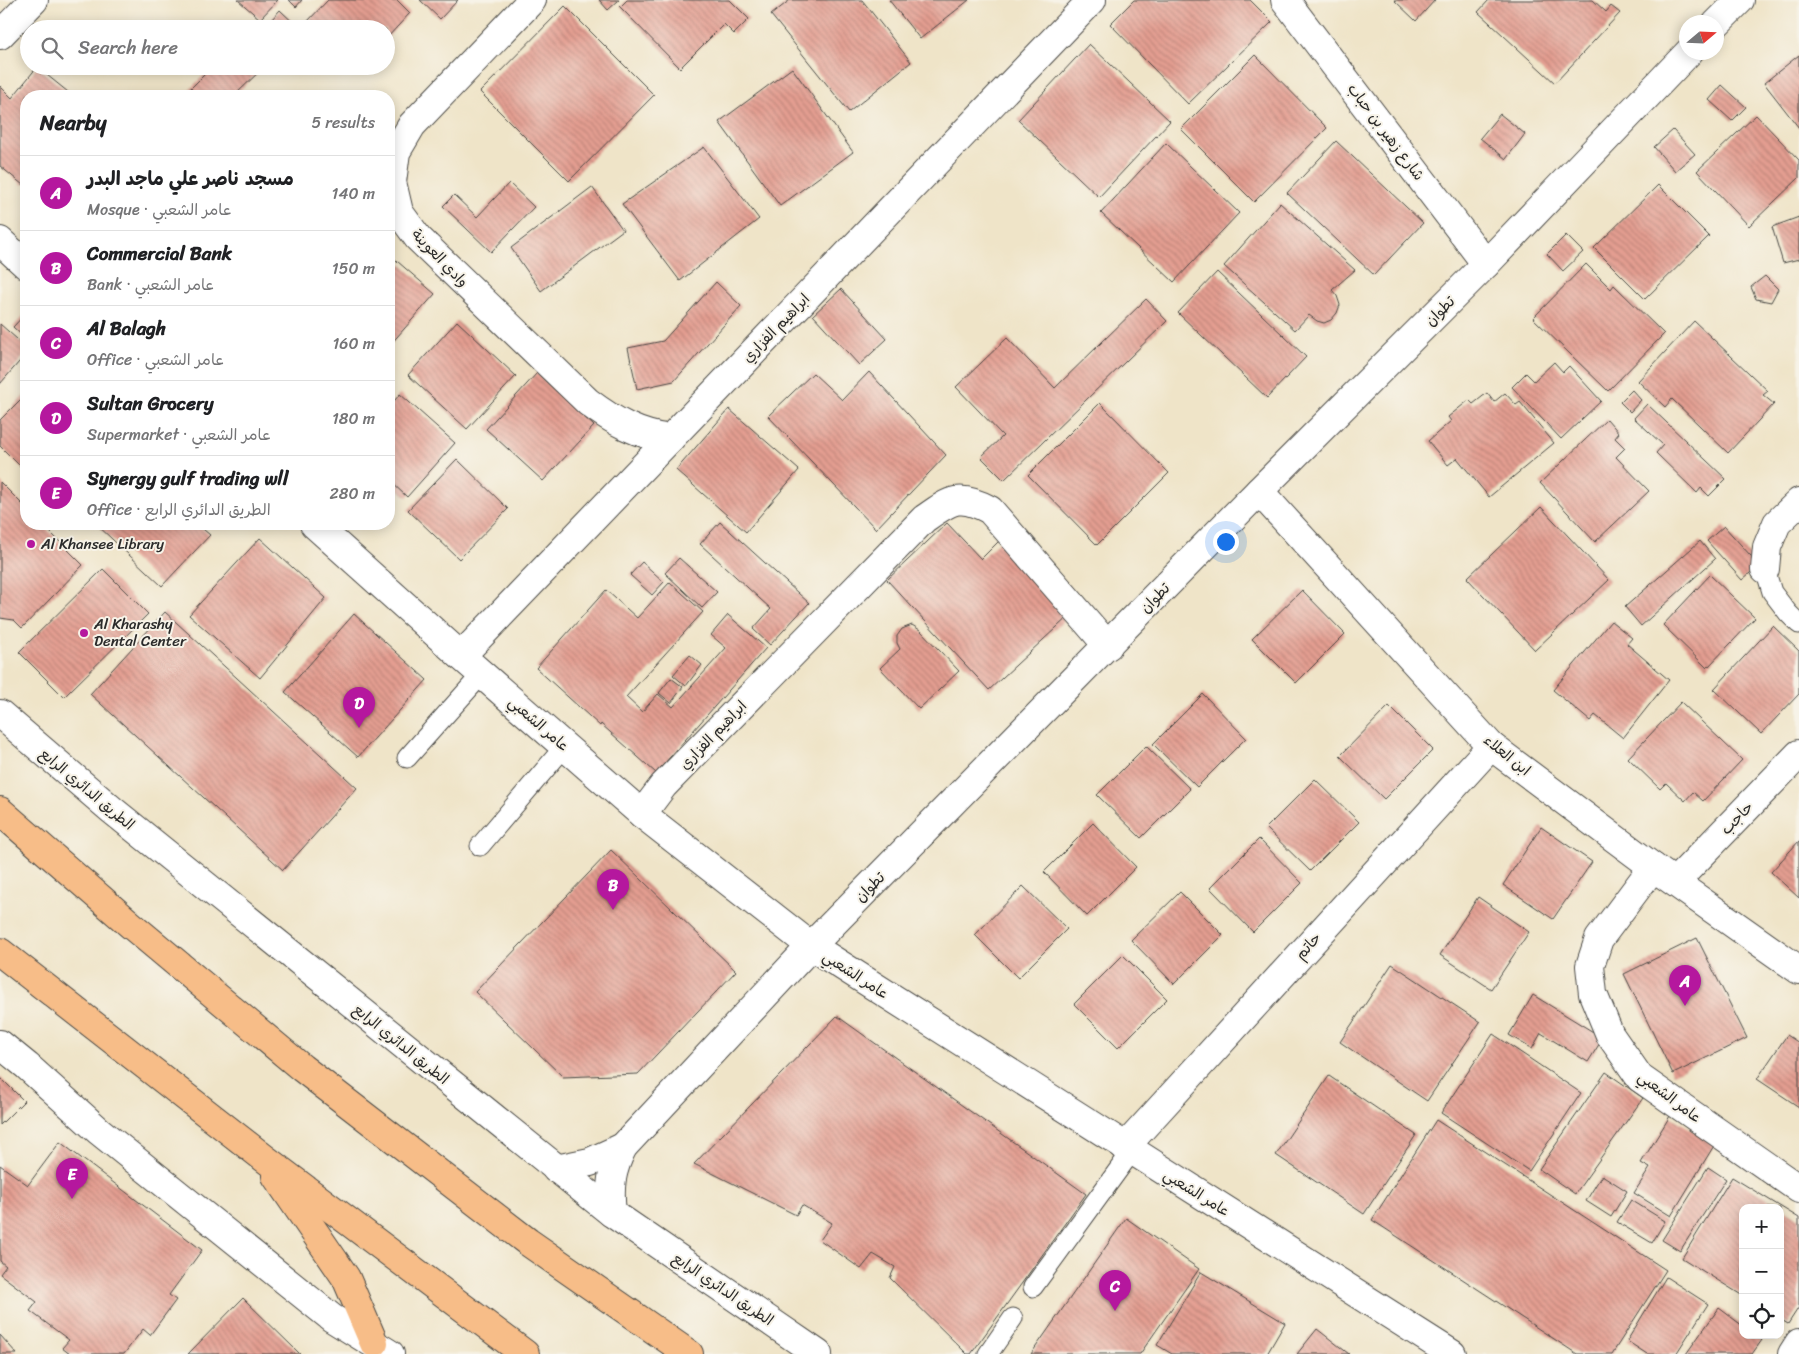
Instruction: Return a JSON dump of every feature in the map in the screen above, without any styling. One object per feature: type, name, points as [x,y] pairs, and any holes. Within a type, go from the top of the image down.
[{"type":"main road","points":[[0,811],[131,925],[302,1068],[528,1242],[689,1354]]},
{"type":"main road","points":[[0,952],[264,1158],[525,1354]]},
{"type":"main road","points":[[264,1158],[346,1278],[382,1348]]},
{"type":"street","points":[[0,35],[34,0]]},
{"type":"street","name":"وادي العوينة","points":[[395,160],[396,152],[412,125],[532,0]]},
{"type":"street","name":"ابراهيم الفزاري","points":[[461,656],[1092,0]]},
{"type":"street","name":"شارع زهير بن حباب","points":[[1285,0],[1486,264]]},
{"type":"street","points":[[1724,16],[1740,0]]},
{"type":"street","name":"تطوان","points":[[612,1213],[611,1179],[615,1163],[623,1147],[811,946],[1259,491],[1486,264],[1681,60]]},
{"type":"street","name":"وادي العوينة","points":[[395,195],[399,212],[418,238],[588,402],[608,417],[629,429],[652,437],[670,439]]},
{"type":"street","points":[[0,241],[20,259]]},
{"type":"street","name":"ابن العلاء","points":[[1259,491],[1491,746],[1664,874],[1799,970]]},
{"type":"street","name":"ابراهيم الفزاري","points":[[642,814],[663,786],[924,519],[943,506],[958,499],[974,501],[990,510],[1108,646]]},
{"type":"street","points":[[1766,569],[1767,546],[1777,523],[1799,502]]},
{"type":"street","name":"عامر الشعبي","points":[[321,530],[642,814],[811,946],[1452,1354]]},
{"type":"street","name":"الطريق الدائري الرابع","points":[[0,714],[112,810],[612,1213],[818,1354]]},
{"type":"street","name":"حاتم","points":[[1128,1149],[1491,746]]},
{"type":"street","name":"حاجب","points":[[1664,874],[1799,754]]},
{"type":"street","name":"عامر الشعبي","points":[[1664,874],[1599,939],[1590,966],[1593,994],[1610,1035],[1640,1078],[1799,1189]]},
{"type":"street","points":[[0,1044],[28,1066],[99,1131],[324,1312],[382,1348]]},
{"type":"street","name":"تطوان","points":[[556,1169],[590,1162],[623,1147]]},
{"type":"street","points":[[1792,1354],[1799,1343]]},
{"type":"lane","points":[[1766,569],[1772,592],[1788,614],[1799,624]]},
{"type":"lane","points":[[407,758],[482,674]]},
{"type":"lane","points":[[480,846],[565,746]]},
{"type":"lane","points":[[1033,1287],[1128,1149]]},
{"type":"lane","points":[[988,1354],[1013,1318]]},
{"type":"building","points":[[238,0],[278,0],[260,19]]},
{"type":"building","points":[[289,0],[302,0],[296,7]]},
{"type":"building","points":[[328,0],[397,0],[410,13],[395,29],[395,20],[309,20]]},
{"type":"building","points":[[420,0],[458,0],[440,19]]},
{"type":"building","points":[[599,0],[619,0],[608,10]]},
{"type":"building","points":[[627,0],[730,0],[749,19],[734,34],[724,24],[680,68],[620,7]]},
{"type":"building","points":[[790,0],[862,0],[911,62],[849,112],[771,15]]},
{"type":"building","points":[[889,0],[969,0],[920,39]]},
{"type":"building","points":[[1134,0],[1250,0],[1272,22],[1188,104],[1110,24]]},
{"type":"building","points":[[1394,0],[1435,0],[1416,21]]},
{"type":"building","points":[[1489,0],[1593,0],[1606,12],[1611,6],[1620,13],[1555,83],[1478,12]]},
{"type":"building","points":[[565,6],[654,95],[569,181],[480,92]]},
{"type":"building","points":[[280,10],[291,20],[271,20]]},
{"type":"building","points":[[1089,44],[1170,121],[1099,197],[1018,120]]},
{"type":"building","points":[[1255,55],[1327,128],[1254,202],[1181,129]]},
{"type":"building","points":[[1799,55],[1799,128],[1764,83]]},
{"type":"building","points":[[792,68],[853,152],[780,206],[719,122]]},
{"type":"building","points":[[31,75],[47,75],[66,90],[20,90],[20,183],[0,166],[0,86],[12,98]]},
{"type":"building","points":[[204,75],[256,75],[240,90],[189,90]]},
{"type":"building","points":[[1722,85],[1746,107],[1732,121],[1709,100]]},
{"type":"building","points":[[1500,114],[1525,134],[1506,159],[1480,138]]},
{"type":"building","points":[[1756,115],[1799,160],[1799,178],[1749,226],[1697,171]]},
{"type":"building","points":[[1673,130],[1695,154],[1675,171],[1654,147]]},
{"type":"building","points":[[1336,141],[1423,223],[1374,275],[1287,193]]},
{"type":"building","points":[[1166,143],[1239,213],[1174,282],[1101,213]]},
{"type":"building","points":[[704,147],[759,219],[680,281],[622,204]]},
{"type":"building","points":[[509,183],[534,207],[491,252],[443,206],[454,195],[477,217]]},
{"type":"building","points":[[1658,185],[1709,236],[1645,299],[1594,248]]},
{"type":"building","points":[[592,187],[623,230],[541,291],[511,248]]},
{"type":"building","points":[[1280,203],[1355,270],[1332,290],[1337,296],[1340,305],[1337,313],[1331,320],[1324,323],[1317,321],[1309,315],[1295,330],[1224,266]]},
{"type":"building","points":[[1799,217],[1799,259],[1783,263],[1772,227]]},
{"type":"building","points":[[1566,235],[1583,252],[1563,271],[1547,254]]},
{"type":"building","points":[[395,259],[435,294],[395,339]]},
{"type":"building","points":[[1586,264],[1611,289],[1614,285],[1664,334],[1608,391],[1533,318]]},
{"type":"building","points":[[1217,272],[1306,357],[1267,398],[1178,313]]},
{"type":"building","points":[[1765,276],[1778,289],[1771,302],[1756,299],[1751,287]]},
{"type":"building","points":[[716,282],[741,306],[674,381],[637,389],[628,348],[663,341]]},
{"type":"building","points":[[841,289],[887,339],[859,365],[813,315]]},
{"type":"building","points":[[1146,299],[1167,321],[1004,480],[981,457],[1003,436],[956,387],[1007,338],[1055,388]]},
{"type":"building","points":[[20,319],[20,333],[13,327]]},
{"type":"building","points":[[457,321],[516,376],[467,429],[408,375]]},
{"type":"building","points":[[1694,321],[1768,391],[1763,395],[1774,404],[1728,453],[1672,399],[1665,407],[1638,381]]},
{"type":"building","points":[[0,324],[20,342],[20,361],[0,384]]},
{"type":"building","points":[[1554,362],[1563,372],[1569,366],[1601,401],[1561,439],[1512,387],[1526,373],[1534,381]]},
{"type":"building","points":[[869,372],[946,455],[876,529],[768,416],[813,373],[842,400]]},
{"type":"building","points":[[537,373],[594,426],[543,481],[486,429]]},
{"type":"building","points":[[1632,390],[1641,400],[1630,412],[1620,402]]},
{"type":"building","points":[[1487,393],[1494,402],[1505,393],[1516,405],[1520,402],[1554,443],[1489,497],[1457,458],[1448,465],[1428,441],[1451,421],[1448,417],[1469,400],[1473,404]]},
{"type":"building","points":[[400,394],[455,443],[407,497],[395,486],[395,400]]},
{"type":"building","points":[[20,400],[20,466],[0,446],[0,420]]},
{"type":"building","points":[[1100,403],[1169,473],[1097,545],[1028,475]]},
{"type":"building","points":[[1647,404],[1726,479],[1709,496],[1701,488],[1697,493],[1656,453],[1663,445],[1634,418]]},
{"type":"building","points":[[729,409],[799,470],[746,532],[676,470]]},
{"type":"building","points":[[1607,419],[1619,433],[1615,438],[1625,448],[1616,457],[1649,491],[1595,542],[1540,483]]},
{"type":"building","points":[[457,459],[508,509],[459,559],[408,510]]},
{"type":"building","name":"Al Khansee Library","points":[[0,482],[20,502],[20,530],[48,530],[83,565],[22,628],[14,620],[0,618]]},
{"type":"building","points":[[1541,507],[1609,580],[1535,650],[1467,578]]},
{"type":"building","points":[[720,522],[809,603],[770,645],[753,629],[771,609],[700,544]]},
{"type":"building","points":[[947,523],[981,559],[1000,540],[1070,615],[989,690],[887,580]]},
{"type":"building","points":[[1724,526],[1759,565],[1742,580],[1707,541]]},
{"type":"building","points":[[102,530],[204,530],[210,535],[162,586]]},
{"type":"building","points":[[260,538],[326,598],[260,678],[189,615]]},
{"type":"building","points":[[1700,541],[1715,559],[1641,626],[1625,607]]},
{"type":"building","points":[[679,558],[717,592],[702,608],[665,573]]},
{"type":"building","points":[[642,562],[664,582],[652,595],[630,575]]},
{"type":"building","name":"Al Kharashy Dental Center","points":[[103,569],[148,614],[64,697],[19,652]]},
{"type":"building","points":[[1710,575],[1755,618],[1707,668],[1663,625]]},
{"type":"building","points":[[670,582],[703,612],[626,697],[642,712],[658,694],[673,707],[726,648],[711,635],[728,615],[766,648],[656,773],[601,724],[600,726],[536,668],[606,590],[637,618]]},
{"type":"building","points":[[1302,590],[1345,634],[1296,683],[1252,639]]},
{"type":"building","points":[[165,612],[357,788],[283,870],[90,694]]},
{"type":"building","points":[[354,614],[427,680],[358,757],[285,692]]},
{"type":"building","points":[[1611,621],[1632,638],[1627,644],[1669,680],[1623,738],[1595,715],[1590,721],[1553,690]]},
{"type":"building","points":[[912,625],[920,630],[959,671],[919,709],[880,668],[900,649],[897,643],[897,636],[902,629]]},
{"type":"building","points":[[1773,626],[1799,651],[1799,694],[1761,734],[1714,689]]},
{"type":"building","points":[[690,655],[702,665],[686,686],[673,675]]},
{"type":"building","points":[[671,678],[683,687],[671,703],[659,693]]},
{"type":"building","points":[[1203,694],[1246,738],[1197,787],[1153,744]]},
{"type":"building","points":[[1681,702],[1742,760],[1703,801],[1693,792],[1685,801],[1666,783],[1660,789],[1628,758]]},
{"type":"building","points":[[1389,706],[1433,750],[1384,799],[1340,756]]},
{"type":"building","points":[[1146,746],[1190,789],[1141,838],[1097,795]]},
{"type":"building","points":[[1315,779],[1359,822],[1310,871],[1266,828]]},
{"type":"building","points":[[1093,823],[1136,867],[1087,916],[1044,872]]},
{"type":"building","points":[[1541,827],[1592,862],[1553,919],[1503,885]]},
{"type":"building","points":[[1259,839],[1302,883],[1253,932],[1210,888]]},
{"type":"building","points":[[1799,841],[1799,898],[1771,872]]},
{"type":"building","points":[[611,850],[736,971],[638,1074],[563,1077],[475,992]]},
{"type":"building","points":[[1023,886],[1067,929],[1018,978],[975,935]]},
{"type":"building","points":[[1180,892],[1223,935],[1174,984],[1131,940]]},
{"type":"building","points":[[1478,897],[1529,932],[1491,989],[1440,955]]},
{"type":"building","points":[[1697,938],[1747,1038],[1673,1074],[1624,974]]},
{"type":"building","points":[[1123,955],[1167,999],[1118,1048],[1074,1004]]},
{"type":"building","points":[[1392,964],[1480,1022],[1427,1101],[1340,1042]]},
{"type":"building","points":[[1533,995],[1603,1038],[1588,1062],[1541,1033],[1532,1049],[1509,1035]]},
{"type":"building","points":[[837,1016],[1086,1194],[971,1354],[967,1354],[890,1278],[895,1267],[873,1254],[861,1269],[820,1240],[832,1223],[802,1205],[796,1215],[694,1164]]},
{"type":"building","points":[[1493,1034],[1581,1093],[1529,1171],[1441,1113]]},
{"type":"building","points":[[1787,1035],[1799,1043],[1799,1107],[1757,1079]]},
{"type":"building","points":[[1606,1072],[1643,1098],[1575,1194],[1539,1169]]},
{"type":"building","points":[[1329,1076],[1416,1135],[1364,1214],[1276,1155]]},
{"type":"building","points":[[0,1077],[24,1101],[0,1125]]},
{"type":"building","points":[[1670,1116],[1715,1144],[1671,1216],[1634,1193],[1650,1168],[1641,1163]]},
{"type":"building","points":[[1436,1120],[1666,1270],[1612,1354],[1577,1354],[1372,1220]]},
{"type":"building","points":[[60,1142],[202,1250],[169,1295],[176,1300],[150,1335],[143,1329],[124,1354],[70,1354],[62,1348],[69,1340],[30,1311],[37,1302],[0,1274],[6,1266],[0,1261],[0,1165],[28,1185]]},
{"type":"building","points":[[1708,1167],[1726,1179],[1680,1251],[1662,1240]]},
{"type":"building","points":[[1602,1175],[1627,1191],[1611,1217],[1586,1201]]},
{"type":"building","points":[[1732,1177],[1776,1204],[1739,1204],[1739,1294],[1682,1258]]},
{"type":"building","points":[[1631,1200],[1665,1221],[1652,1243],[1617,1222]]},
{"type":"building","points":[[1784,1209],[1799,1218],[1799,1307],[1788,1324],[1784,1322]]},
{"type":"building","points":[[1126,1218],[1199,1269],[1140,1354],[1031,1354]]},
{"type":"building","points":[[1201,1272],[1285,1323],[1267,1354],[1172,1354],[1157,1345]]},
{"type":"building","points":[[1666,1277],[1708,1304],[1676,1354],[1647,1354],[1627,1341]]},
{"type":"building","points":[[243,1298],[300,1354],[188,1354]]},
{"type":"building","points":[[1719,1308],[1739,1323],[1739,1339],[1762,1340],[1752,1354],[1686,1354]]},
{"type":"building","points":[[1317,1329],[1349,1354],[1297,1354]]},
{"type":"building","points":[[0,1335],[17,1354],[0,1354]]},
{"type":"place","name":"Al Khansee Library","points":[[31,544]]},
{"type":"place","name":"Al Kharashy Dental Center","points":[[84,633]]},
{"type":"place","name":"Sultan Grocery","points":[[359,728]]},
{"type":"place","name":"Commercial Bank","points":[[613,910]]},
{"type":"place","name":"مسجد ناصر علي ماجد البدر","points":[[1685,1006]]},
{"type":"place","name":"Synergy gulf trading wll","points":[[72,1199]]},
{"type":"place","name":"Al Balagh","points":[[1115,1311]]}]
